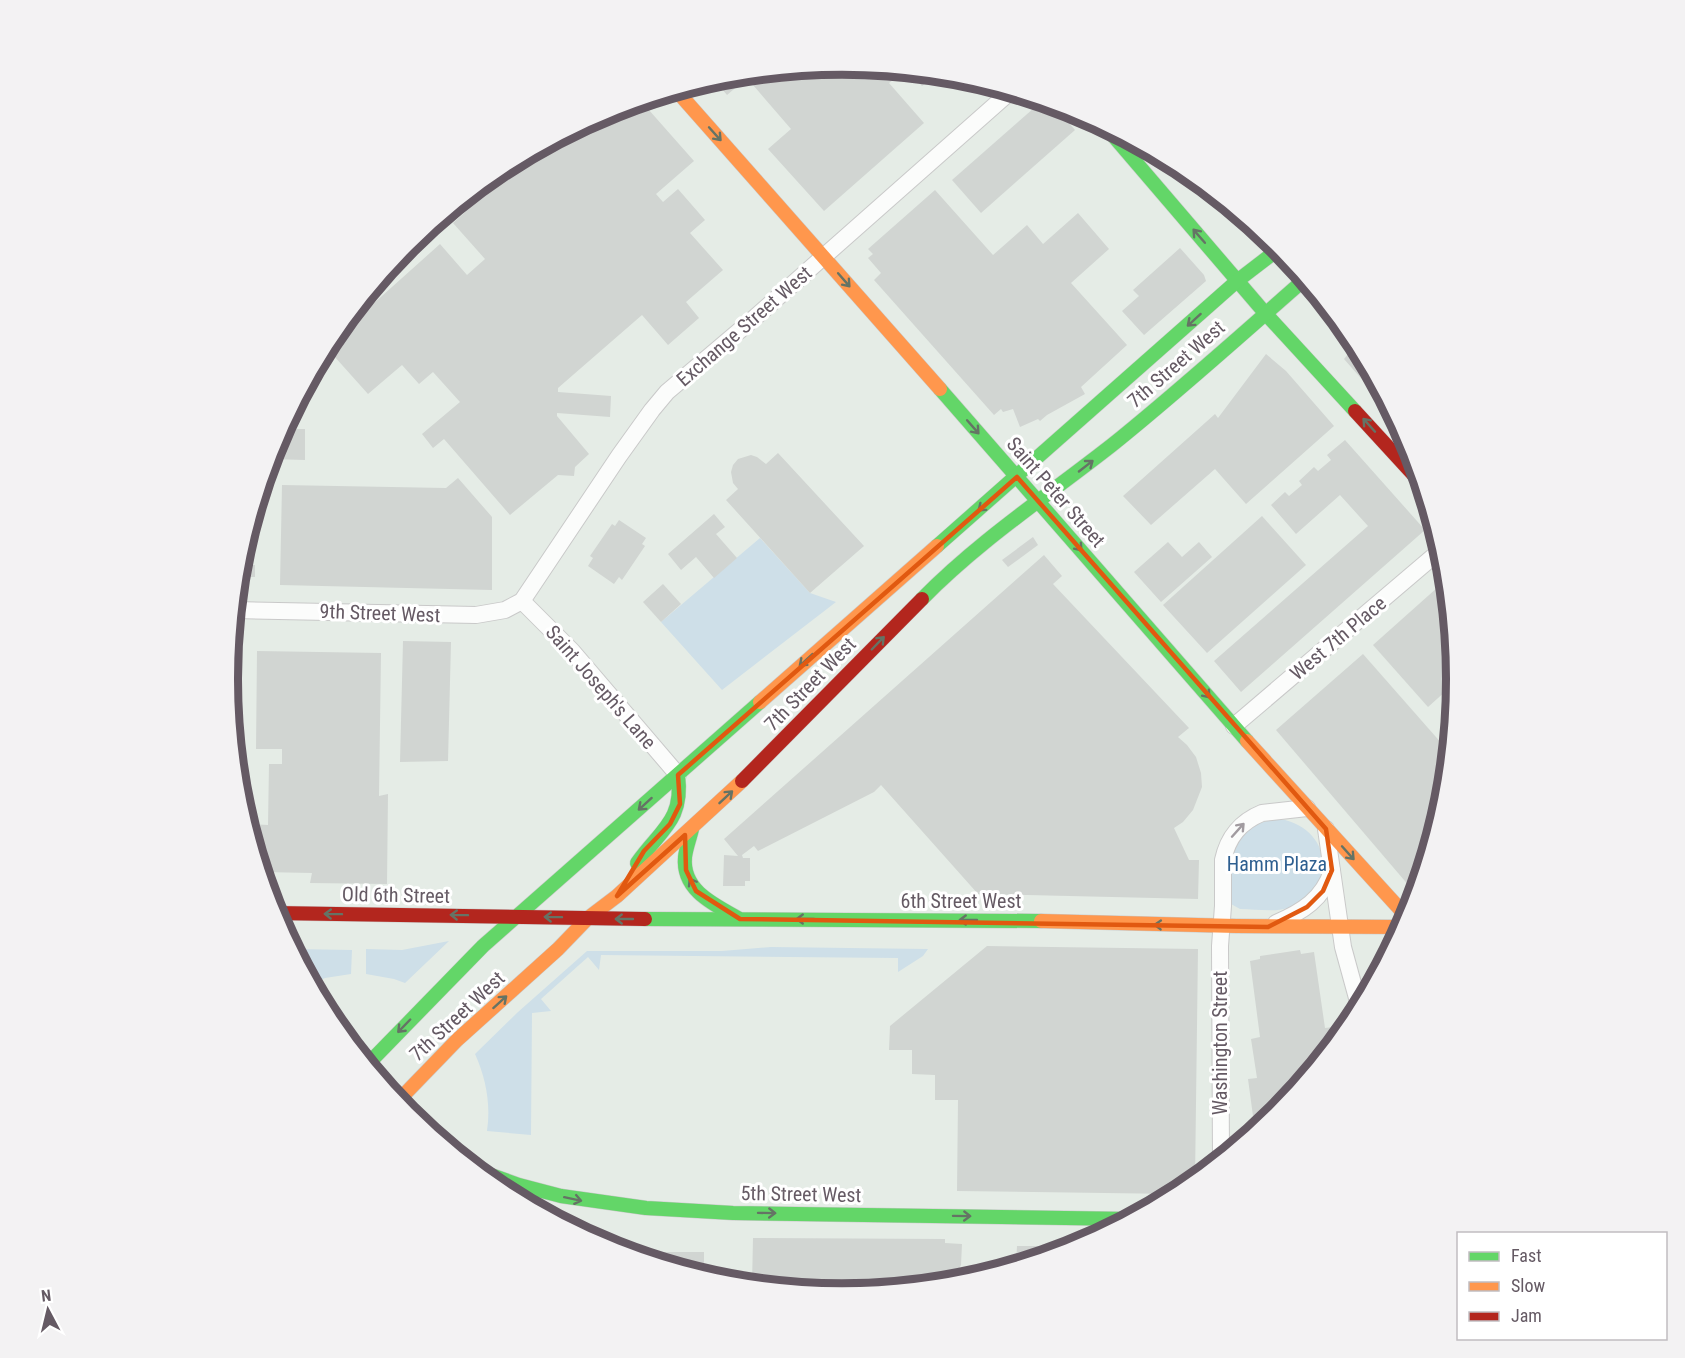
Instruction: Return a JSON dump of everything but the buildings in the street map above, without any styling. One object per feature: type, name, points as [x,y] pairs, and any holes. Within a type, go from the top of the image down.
[{"type":"main road","name":"Saint Peter Street","points":[[682,97],[1234,726],[1401,910]]},
{"type":"main road","points":[[1118,141],[1237,281],[1408,469]]},
{"type":"main road","name":"7th Street West","points":[[373,1059],[450,979],[518,916],[913,565],[1017,477],[1237,281],[1272,254]]},
{"type":"main road","name":"7th Street West","points":[[404,1094],[457,1040],[558,949],[588,918],[617,896],[734,789],[935,584],[968,554],[1137,425],[1299,284]]},
{"type":"main road","points":[[617,896],[644,851],[670,824],[680,804],[681,789],[678,774]]},
{"type":"main road","points":[[692,829],[685,857],[690,881],[703,898],[740,919]]},
{"type":"main road","name":"Old 6th Street","points":[[285,913],[518,916]]},
{"type":"main road","name":"6th Street West","points":[[518,916],[1004,920],[1268,927],[1393,927]]},
{"type":"main road","name":"5th Street West","points":[[505,1179],[536,1190],[605,1205],[639,1209],[1114,1219]]},
{"type":"street","name":"Exchange Street West","points":[[522,601],[632,438],[667,392],[1004,97]]},
{"type":"street","name":"West 7th Place","points":[[1234,726],[1434,556]]},
{"type":"street","name":"9th Street West","points":[[243,610],[476,615],[505,610],[522,601]]},
{"type":"street","name":"Saint Joseph's Lane","points":[[522,601],[572,651],[678,774]]},
{"type":"street","points":[[1222,926],[1223,860],[1232,836],[1242,823],[1262,813],[1307,808]]},
{"type":"street","points":[[1326,829],[1339,926],[1357,996]]},
{"type":"street","points":[[1268,927],[1307,907],[1323,891],[1332,870]]},
{"type":"street","name":"Washington Street","points":[[1221,1149],[1220,946],[1222,926]]},
{"type":"highlighted area","points":[[1017,477],[1326,829],[1332,870],[1323,891],[1307,907],[1268,927],[740,919],[696,891],[686,870],[685,835],[617,896],[644,851],[670,824],[680,804],[678,775]]},
{"type":"green space","points":[[760,538],[810,593],[836,602],[722,690],[661,622]]},
{"type":"green space","name":"Hamm Plaza","points":[[1280,819],[1297,825],[1310,834],[1319,846],[1323,859],[1322,873],[1317,886],[1306,898],[1285,909],[1240,909],[1231,904],[1231,874],[1236,848],[1241,837],[1250,828],[1263,822]]},
{"type":"green space","points":[[449,941],[405,983],[366,974],[366,949],[402,950]]},
{"type":"green space","points":[[771,947],[928,949],[923,956],[898,972],[898,958],[601,955],[599,970],[588,957],[541,999],[551,1011],[532,1013],[531,1135],[487,1131],[487,1092],[475,1054],[518,1012],[587,951],[722,951]]},
{"type":"green space","points":[[303,949],[352,950],[351,974],[319,981]]},
{"type":"traffic: fast","points":[[1118,141],[1265,313],[1355,411]]},
{"type":"traffic: fast","points":[[937,546],[1237,281],[1272,254]]},
{"type":"traffic: fast","points":[[922,599],[990,538],[1161,405],[1299,284]]},
{"type":"traffic: fast","points":[[940,389],[1247,741]]},
{"type":"traffic: fast","points":[[373,1059],[483,946],[760,702]]},
{"type":"traffic: fast","points":[[637,863],[662,833],[674,814],[679,791],[678,775]]},
{"type":"traffic: fast","points":[[692,829],[685,857],[688,878],[701,895],[738,918]]},
{"type":"traffic: fast","points":[[645,919],[1041,921]]},
{"type":"traffic: fast","points":[[506,1180],[561,1196],[646,1208],[733,1213],[1114,1219]]},
{"type":"traffic: slow","points":[[682,97],[940,389]]},
{"type":"traffic: slow","points":[[760,702],[937,546]]},
{"type":"traffic: slow","points":[[1247,741],[1401,910]]},
{"type":"traffic: slow","points":[[404,1094],[457,1040],[558,949],[588,918],[617,896],[742,781]]},
{"type":"traffic: slow","points":[[1041,921],[1393,927]]},
{"type":"traffic: jam","points":[[1355,411],[1408,469]]},
{"type":"traffic: jam","points":[[742,781],[922,599]]},
{"type":"traffic: jam","points":[[286,913],[645,919]]}]
